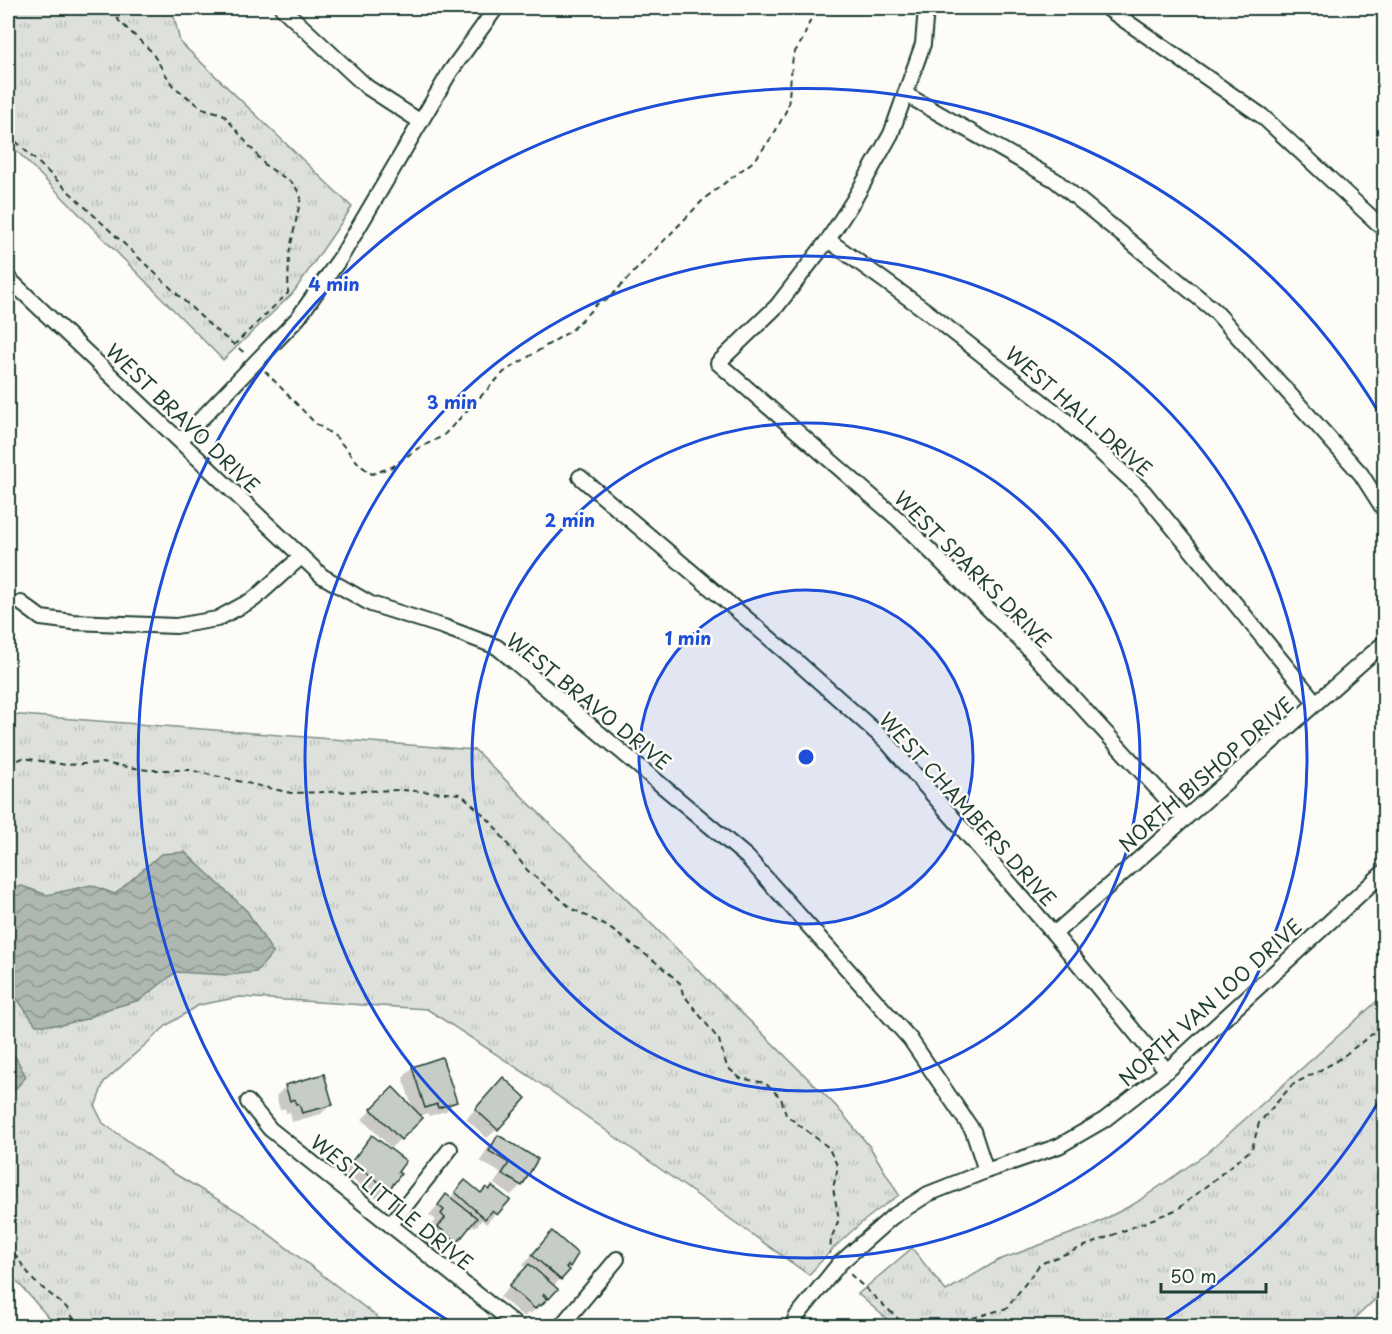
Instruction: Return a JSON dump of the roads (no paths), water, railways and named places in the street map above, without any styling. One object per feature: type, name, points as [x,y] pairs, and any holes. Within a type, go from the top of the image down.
[{"type":"street","points":[[282,8],[367,87],[421,122]]},
{"type":"street","points":[[180,441],[298,318],[341,257],[450,72],[496,8]]},
{"type":"street","points":[[828,240],[891,134],[923,44],[926,8]]},
{"type":"street","points":[[1107,8],[1262,116],[1384,229]]},
{"type":"street","points":[[905,94],[1055,180],[1215,311],[1361,474],[1384,510]]},
{"type":"street","name":"WEST SPARKS DRIVE","points":[[828,240],[777,306],[718,363],[899,520],[1024,644],[1185,819]]},
{"type":"street","name":"WEST HALL DRIVE","points":[[828,240],[926,310],[1064,419],[1144,492],[1316,703]]},
{"type":"street","name":"WEST BRAVO DRIVE","points":[[8,278],[322,576],[371,604],[444,627],[497,647],[747,857],[910,1039],[973,1131],[986,1171]]},
{"type":"street","name":"WEST CHAMBERS DRIVE","points":[[580,477],[785,651],[886,741],[1054,934],[1167,1071]]},
{"type":"street","points":[[21,603],[40,618],[73,622],[176,626],[217,620],[254,599],[301,557]]},
{"type":"street","name":"NORTH BISHOP DRIVE","points":[[1054,934],[1384,643]]},
{"type":"street","name":"NORTH VAN LOO DRIVE","points":[[792,1326],[797,1316],[839,1264],[892,1217],[928,1194],[1059,1146],[1104,1120],[1167,1071],[1384,872]]},
{"type":"street","name":"WEST LITTLE DRIVE","points":[[248,1102],[270,1129],[517,1326]]},
{"type":"street","points":[[391,1224],[450,1149]]},
{"type":"street","points":[[561,1326],[617,1259]]},
{"type":"water","points":[[185,852],[247,911],[273,953],[256,972],[228,975],[176,972],[140,1000],[108,1009],[86,1019],[61,1025],[36,1025],[8,988],[8,889],[22,886],[47,895],[91,885],[115,894],[161,854]]},
{"type":"water","points":[[8,1051],[14,1054],[26,1077],[8,1097]]}]
